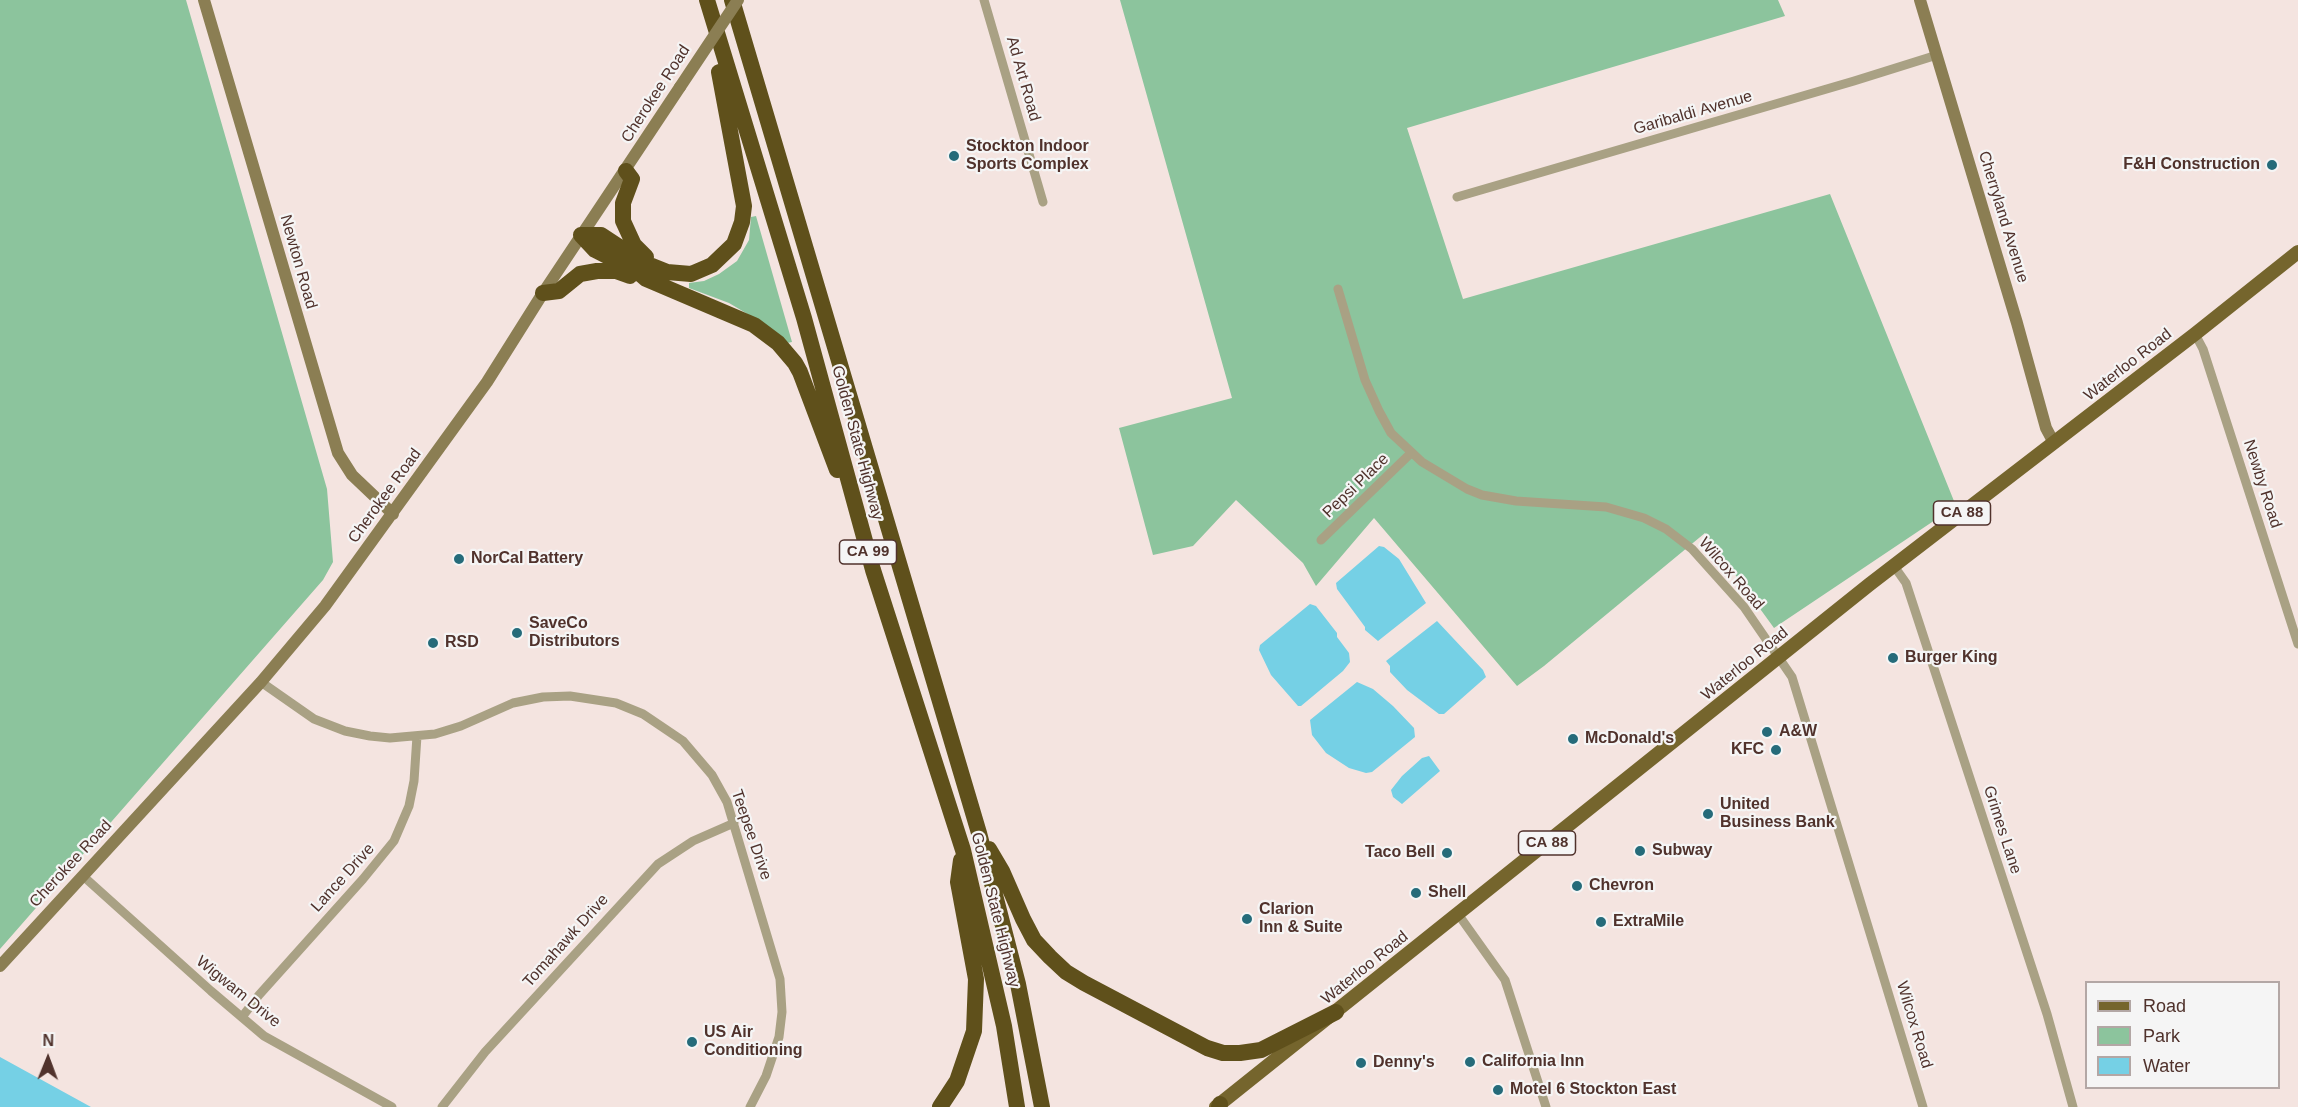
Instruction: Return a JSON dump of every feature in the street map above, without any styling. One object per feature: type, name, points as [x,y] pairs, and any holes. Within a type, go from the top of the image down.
[{"type":"highway","name":"Golden State Highway","points":[[707,0],[804,318],[873,570],[963,850],[1004,1026],[1017,1107]]},
{"type":"highway","name":"Golden State Highway","points":[[732,0],[979,834],[1018,984],[1034,1056],[1042,1107]]},
{"type":"highway","points":[[543,293],[559,291],[580,274],[597,270],[616,271],[635,278],[648,272],[691,274],[712,265],[734,244],[742,222],[744,206],[718,65],[717,33]]},
{"type":"highway","points":[[626,171],[632,179],[623,203],[623,221],[634,245],[647,257],[648,272]]},
{"type":"highway","points":[[581,236],[601,235],[648,272],[754,325],[778,344],[800,372],[835,469],[849,480]]},
{"type":"highway","points":[[979,834],[1002,871],[1034,940],[1050,957],[1066,972],[1084,983],[1207,1048],[1223,1053],[1261,1050],[1336,1012]]},
{"type":"highway","points":[[940,1107],[957,1081],[974,1031],[976,979],[958,882],[963,850]]},
{"type":"main road","name":"Waterloo Road","points":[[1218,1106],[1894,566],[2298,252]]},
{"type":"street","name":"Newton Road","points":[[204,0],[338,453],[352,475],[393,514]]},
{"type":"street","name":"Cherokee Road","points":[[0,966],[261,682],[325,606],[487,382],[543,293],[738,0]]},
{"type":"street","name":"Ad Art Road","points":[[984,0],[1043,202]]},
{"type":"street","name":"Cherryland Avenue","points":[[1920,0],[2017,323],[2046,428],[2054,443]]},
{"type":"street","name":"Garibaldi Avenue","points":[[1457,197],[1937,55]]},
{"type":"street","name":"Wilcox Road","points":[[1338,289],[1365,380],[1391,433],[1411,453],[1436,471],[1482,495],[1516,501],[1606,507],[1644,518],[1666,529],[1704,560],[1744,608],[1792,678],[1923,1107]]},
{"type":"street","name":"Newby Road","points":[[2195,334],[2203,349],[2298,644]]},
{"type":"street","name":"Pepsi Place","points":[[1321,540],[1411,453]]},
{"type":"street","name":"Grimes Lane","points":[[1894,566],[1906,583],[1910,595],[2047,1014],[2073,1107]]},
{"type":"street","name":"Teepee Drive","points":[[261,682],[314,719],[345,731],[390,738],[451,730],[513,703],[570,696],[616,703],[643,714],[683,741],[712,775],[727,802],[771,945],[782,995],[782,1012],[775,1052],[750,1107]]},
{"type":"street","name":"Lance Drive","points":[[242,1017],[259,994],[372,869],[394,841],[409,806],[414,782],[417,736]]},
{"type":"street","name":"Tomahawk Drive","points":[[442,1107],[485,1052],[658,864],[686,844],[734,822]]},
{"type":"street","name":"Wigwam Drive","points":[[83,876],[264,1036],[392,1107]]},
{"type":"street","points":[[1458,914],[1505,980],[1546,1107]]},
{"type":"green space","points":[[0,0],[186,0],[327,489],[333,562],[323,580],[0,949]]},
{"type":"green space","points":[[1120,0],[1778,0],[1785,16],[1407,128],[1463,299],[1830,194],[1956,506],[1774,628],[1705,533],[1517,686],[1374,518],[1316,586],[1303,563],[1236,500],[1193,546],[1153,555],[1119,428],[1232,398]]},
{"type":"green space","points":[[756,216],[792,342],[787,343],[756,319],[729,303],[689,288],[689,283],[704,281],[737,261],[749,240],[751,217]]},
{"type":"water","points":[[1379,546],[1384,547],[1399,559],[1426,603],[1378,641],[1365,630],[1337,589],[1336,583]]},
{"type":"water","points":[[1310,604],[1316,606],[1337,633],[1337,637],[1349,653],[1350,662],[1343,671],[1301,706],[1298,706],[1271,675],[1259,650],[1260,645]]},
{"type":"water","points":[[1437,621],[1483,670],[1486,677],[1444,714],[1439,714],[1407,690],[1390,672],[1390,666],[1386,661]]},
{"type":"water","points":[[1357,682],[1373,689],[1393,706],[1414,728],[1415,737],[1372,772],[1366,773],[1349,768],[1326,753],[1312,735],[1310,720]]},
{"type":"water","points":[[1429,756],[1440,771],[1402,804],[1393,797],[1391,790],[1402,776],[1422,758]]},
{"type":"water","points":[[0,1057],[91,1107],[0,1107]]},
{"type":"place","name":"Stockton Indoor Sports Complex","points":[[954,156]]},
{"type":"place","name":"F&H Construction","points":[[2272,165]]},
{"type":"place","name":"NorCal Battery","points":[[459,559]]},
{"type":"place","name":"SaveCo Distributors","points":[[517,633]]},
{"type":"place","name":"RSD","points":[[433,643]]},
{"type":"place","name":"Burger King","points":[[1893,658]]},
{"type":"place","name":"A&W","points":[[1767,732]]},
{"type":"place","name":"McDonald's","points":[[1573,739]]},
{"type":"place","name":"KFC","points":[[1776,750]]},
{"type":"place","name":"United Business Bank","points":[[1708,814]]},
{"type":"place","name":"Subway","points":[[1640,851]]},
{"type":"place","name":"Taco Bell","points":[[1447,853]]},
{"type":"place","name":"Chevron","points":[[1577,886]]},
{"type":"place","name":"Shell","points":[[1416,893]]},
{"type":"place","name":"Clarion Inn & Suite","points":[[1247,919]]},
{"type":"place","name":"ExtraMile","points":[[1601,922]]},
{"type":"place","name":"US Air Conditioning","points":[[692,1042]]},
{"type":"place","name":"California Inn","points":[[1470,1062]]},
{"type":"place","name":"Denny's","points":[[1361,1063]]},
{"type":"place","name":"Motel 6 Stockton East","points":[[1498,1090]]}]
